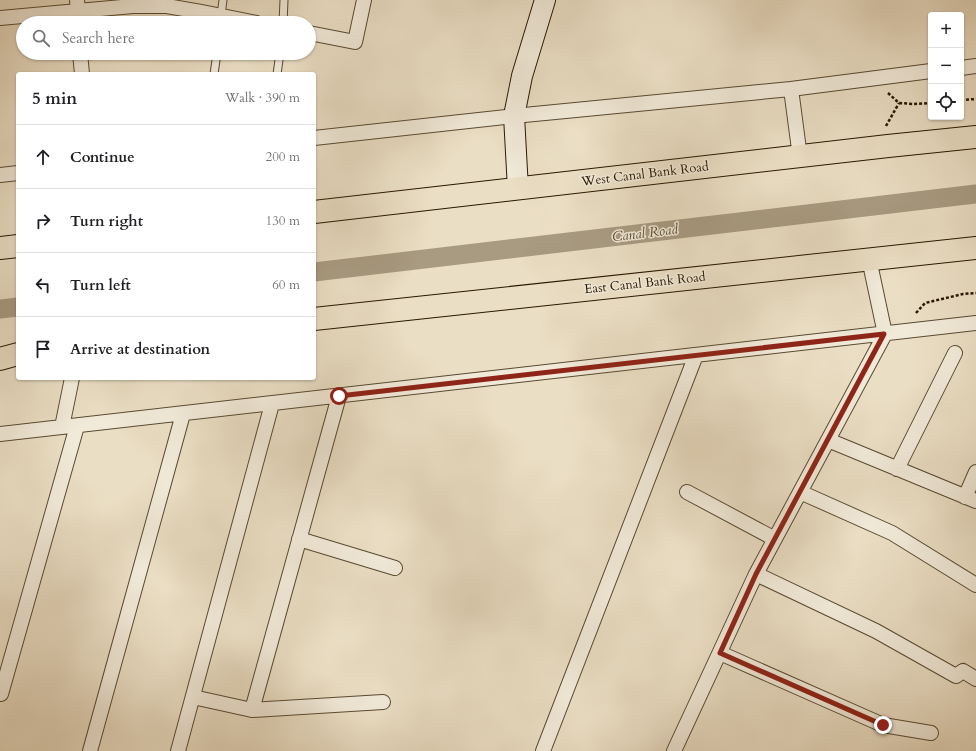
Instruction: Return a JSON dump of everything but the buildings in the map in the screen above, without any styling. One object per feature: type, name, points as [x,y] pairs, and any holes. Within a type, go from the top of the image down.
[{"type":"highway","name":"West Canal Bank Road","points":[[316,212],[976,138]]},
{"type":"highway","points":[[0,248],[16,246]]},
{"type":"highway","name":"East Canal Bank Road","points":[[316,319],[976,248]]},
{"type":"highway","points":[[0,359],[16,355]]},
{"type":"street","points":[[316,34],[355,42],[364,0]]},
{"type":"street","points":[[518,189],[514,116],[522,76],[545,0]]},
{"type":"street","points":[[22,16],[133,6],[167,6],[209,16]]},
{"type":"street","points":[[0,18],[16,17]]},
{"type":"street","points":[[81,60],[82,72]]},
{"type":"street","points":[[964,68],[976,66]]},
{"type":"street","points":[[316,138],[514,116],[791,89],[928,71]]},
{"type":"street","points":[[791,89],[800,157]]},
{"type":"street","points":[[0,175],[16,173]]},
{"type":"street","points":[[674,751],[756,574],[828,440],[892,333],[869,259]]},
{"type":"street","points":[[0,434],[976,323]]},
{"type":"street","points":[[897,469],[955,353]]},
{"type":"street","points":[[543,751],[696,355]]},
{"type":"street","points":[[62,427],[72,380]]},
{"type":"street","points":[[252,710],[339,396]]},
{"type":"street","points":[[178,751],[272,404]]},
{"type":"street","points":[[90,751],[183,414]]},
{"type":"street","points":[[1,694],[77,426]]},
{"type":"street","points":[[828,440],[970,499],[976,472]]},
{"type":"street","points":[[687,492],[775,539]]},
{"type":"street","points":[[800,492],[892,533],[976,585]]},
{"type":"street","points":[[299,539],[395,568]]},
{"type":"street","points":[[756,574],[876,631],[956,676],[963,671],[976,679]]},
{"type":"street","points":[[720,653],[883,725],[931,733]]},
{"type":"street","points":[[193,697],[252,710],[383,702]]},
{"type":"lane","points":[[221,16],[224,0]]},
{"type":"lane","points":[[283,16],[284,0]]},
{"type":"lane","points":[[214,72],[215,60]]},
{"type":"lane","points":[[277,72],[279,60]]},
{"type":"path","points":[[883,88],[899,103],[928,103]]},
{"type":"path","points":[[964,100],[976,99]]},
{"type":"path","points":[[885,127],[899,103]]},
{"type":"path","points":[[892,333],[925,303],[963,294],[976,293]]},
{"type":"waterway","name":"Canal Road","points":[[316,272],[976,194]]},
{"type":"waterway","name":"Canal Road","points":[[0,309],[16,307]]},
{"type":"route","points":[[339,396],[884,334],[756,574],[720,653],[883,725]]}]
